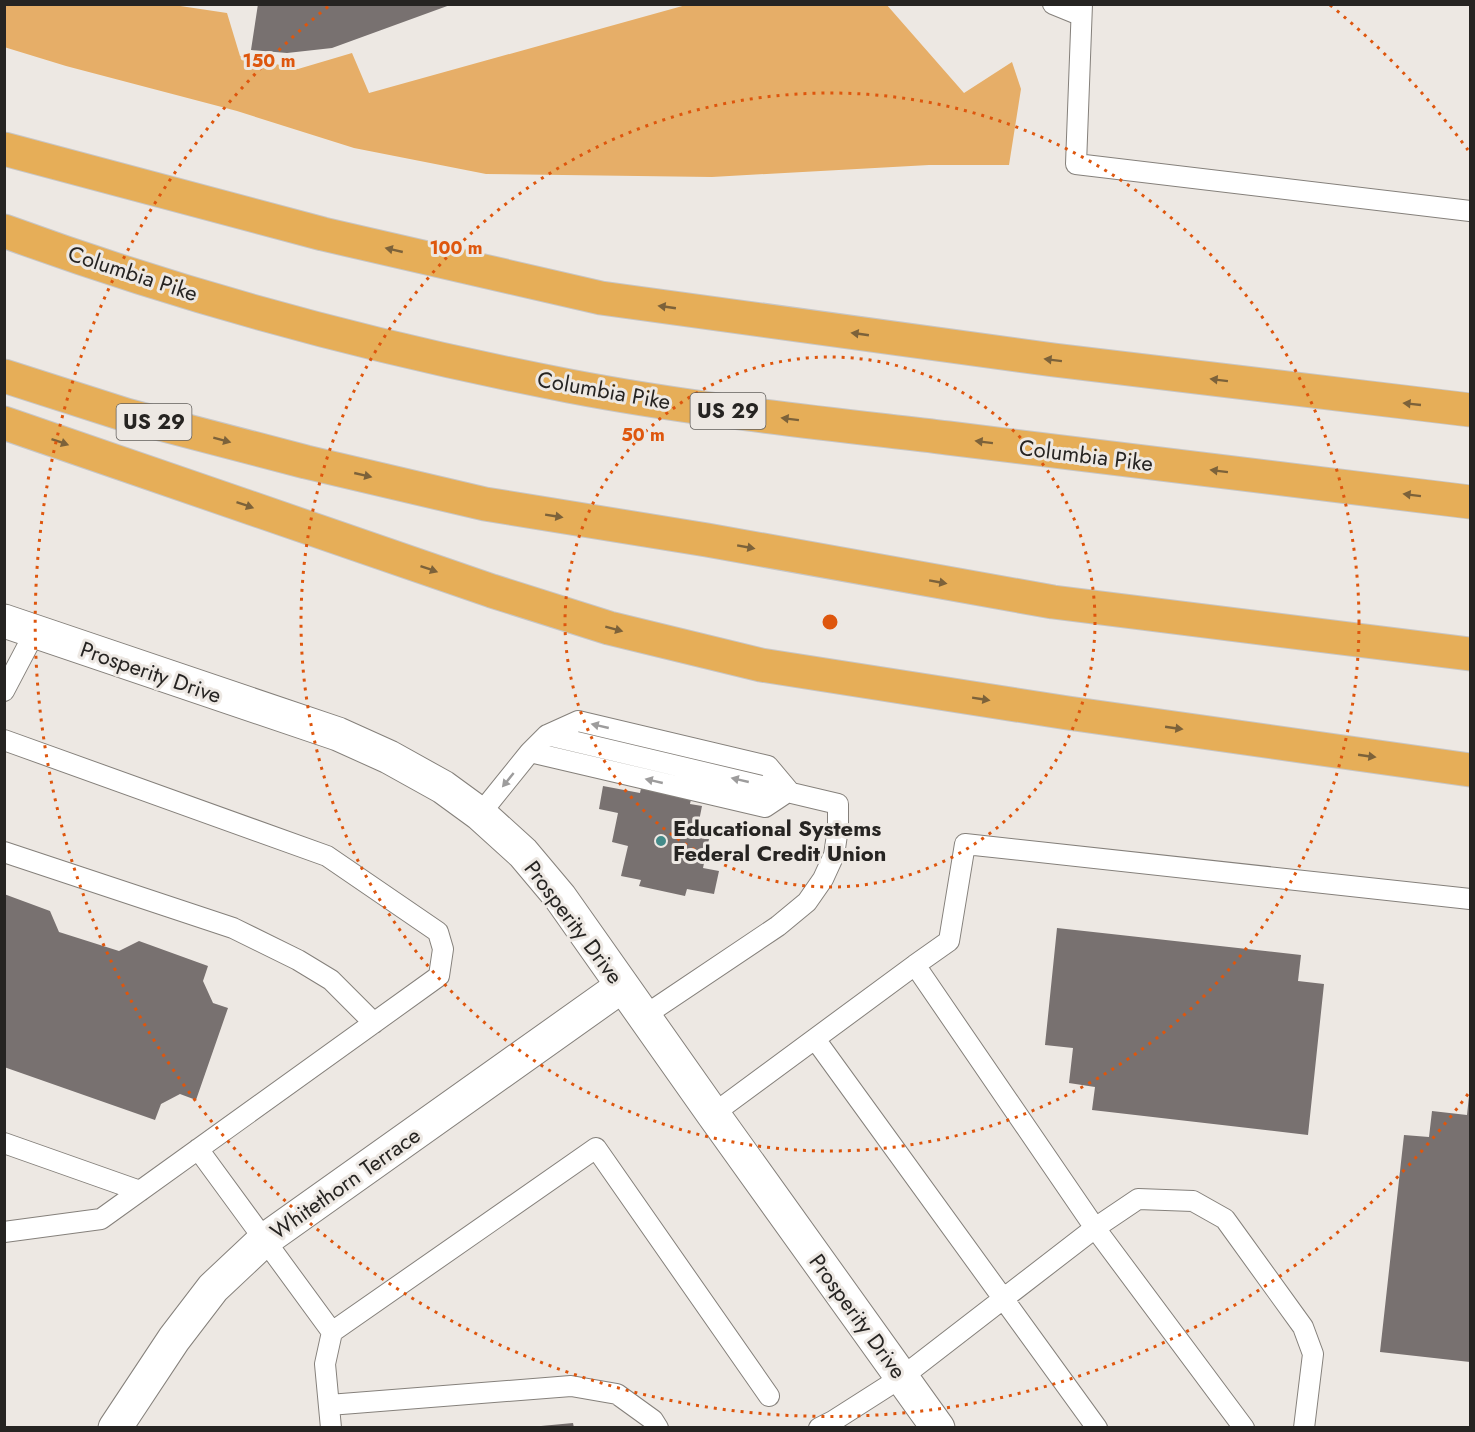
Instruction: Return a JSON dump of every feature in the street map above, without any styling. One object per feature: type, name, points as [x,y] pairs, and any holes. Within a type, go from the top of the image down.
[{"type":"highway","points":[[4,149],[322,234],[601,298],[1043,358],[1470,410]]},
{"type":"highway","name":"Columbia Pike","points":[[4,231],[174,288],[314,327],[570,386],[726,411],[1470,502]]},
{"type":"highway","name":"US 29","points":[[4,376],[126,415],[306,462],[485,504],[718,542],[1053,602],[1470,654]]},
{"type":"highway","points":[[4,423],[492,591],[609,628],[761,665],[1470,770]]},
{"type":"street","name":"Prosperity Drive","points":[[4,621],[338,734],[389,757],[443,787],[480,814],[523,854],[560,897],[938,1428]]},
{"type":"street","name":"Whitethorn Terrace","points":[[115,1428],[174,1339],[213,1288],[263,1241],[622,986]]},
{"type":"lane","points":[[1053,4],[1081,10],[1076,164],[1470,211]]},
{"type":"lane","points":[[4,692],[35,632]]},
{"type":"lane","points":[[480,814],[530,752],[547,735],[838,804],[838,828],[834,855],[823,879],[807,902],[778,926],[644,1016]]},
{"type":"lane","points":[[4,740],[327,856],[438,932],[443,949],[439,976],[101,1219],[4,1232]]},
{"type":"lane","points":[[530,752],[765,807],[789,791]]},
{"type":"lane","points":[[713,1114],[949,941],[965,844],[1470,898]]},
{"type":"lane","points":[[4,852],[233,928],[298,960],[331,980],[374,1023]]},
{"type":"lane","points":[[915,965],[1095,1228],[1244,1428]]},
{"type":"lane","points":[[815,1039],[1096,1428]]},
{"type":"lane","points":[[4,1143],[140,1191]]},
{"type":"lane","points":[[331,1428],[325,1364],[332,1332],[596,1148],[769,1396]]},
{"type":"lane","points":[[198,1149],[263,1241],[332,1332]]},
{"type":"lane","points":[[819,1428],[902,1377],[1095,1228],[1138,1199],[1193,1201],[1225,1219],[1303,1327],[1313,1354],[1304,1428]]},
{"type":"lane","points":[[329,1406],[572,1386],[617,1394],[653,1420],[658,1428]]},
{"type":"shaded area","points":[[167,4],[227,13],[240,56],[298,69],[352,53],[369,93],[686,5],[886,4],[964,93],[1012,62],[1021,89],[1009,165],[929,165],[712,177],[486,174],[354,148],[237,111],[66,66],[4,47],[5,5]]},
{"type":"building","points":[[258,4],[450,5],[332,48],[287,53],[251,50]]},
{"type":"building","name":"Educational Systems Federal Credit Union","points":[[650,747],[700,759],[690,804],[702,806],[696,836],[709,839],[703,868],[719,871],[714,894],[687,889],[685,896],[639,886],[641,880],[621,876],[628,846],[612,842],[618,813],[599,809],[603,786],[640,793]]},
{"type":"building","points":[[4,894],[50,911],[59,932],[119,951],[139,941],[208,966],[203,981],[213,1003],[228,1008],[196,1100],[180,1094],[161,1104],[155,1120],[4,1067]]},
{"type":"building","points":[[1057,928],[1301,955],[1298,981],[1324,984],[1308,1135],[1092,1110],[1095,1087],[1069,1083],[1073,1048],[1045,1045]]},
{"type":"building","points":[[1469,1096],[1470,1362],[1380,1352],[1404,1135],[1429,1137],[1432,1111],[1467,1115]]},
{"type":"building","points":[[573,1423],[574,1428],[541,1428],[541,1426]]},
{"type":"place","name":"Educational Systems Federal Credit Union","points":[[661,841]]}]
